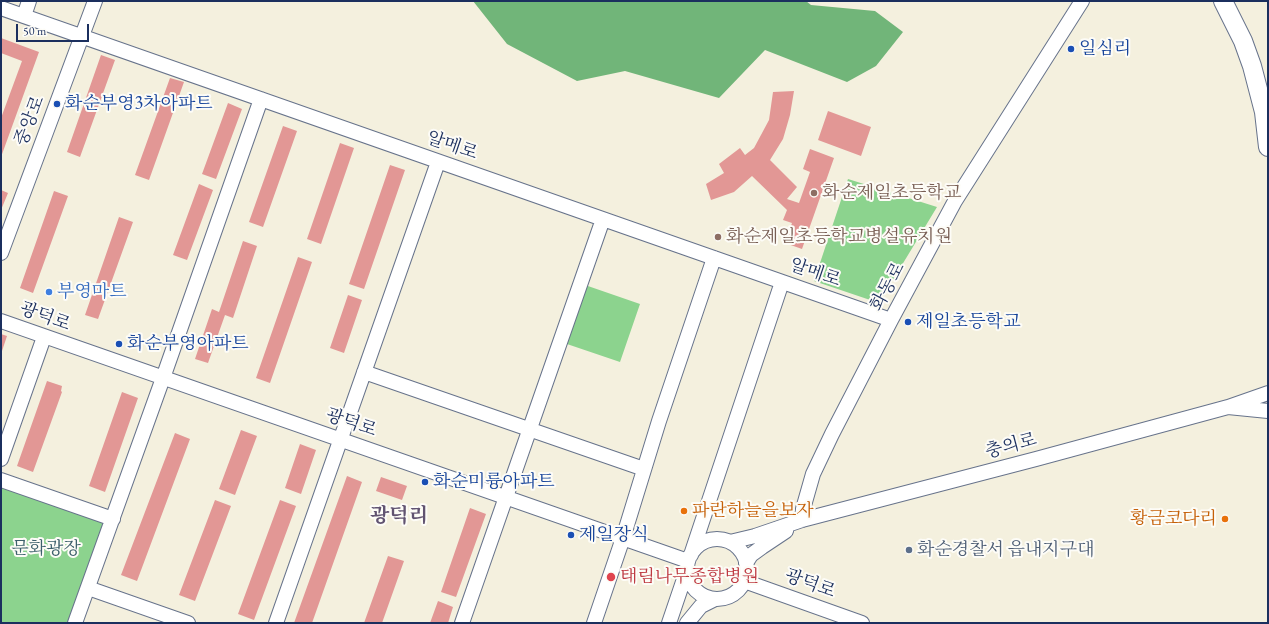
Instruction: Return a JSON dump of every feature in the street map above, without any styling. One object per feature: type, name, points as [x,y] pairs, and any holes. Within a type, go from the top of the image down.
[{"type":"main road","points":[[1223,1],[1243,41],[1252,66],[1264,112],[1268,147]]},
{"type":"street","points":[[24,16],[29,1]]},
{"type":"street","name":"중앙로","points":[[1,253],[95,1]]},
{"type":"street","name":"화동로","points":[[802,520],[803,509],[813,474],[832,434],[955,201],[1082,1]]},
{"type":"street","name":"알메로","points":[[1,8],[891,320]]},
{"type":"street","points":[[75,623],[261,99]]},
{"type":"street","points":[[276,623],[438,162]]},
{"type":"street","points":[[462,623],[603,219]]},
{"type":"street","points":[[594,623],[714,258]]},
{"type":"street","points":[[669,623],[782,282]]},
{"type":"street","name":"광덕로","points":[[1,322],[689,562]]},
{"type":"street","points":[[1,459],[44,337]]},
{"type":"street","points":[[364,372],[644,469]]},
{"type":"street","name":"충의로","points":[[730,542],[755,536],[802,520],[1228,407],[1268,393]]},
{"type":"street","points":[[1228,407],[1268,411]]},
{"type":"street","points":[[1,480],[113,519]]},
{"type":"street","name":"충의로","points":[[746,563],[751,555],[802,520]]},
{"type":"street","points":[[711,540],[730,542],[743,554],[747,572],[744,581],[740,589],[733,595],[715,599],[706,597],[692,586],[688,578],[689,562],[700,545],[711,540]]},
{"type":"street","name":"광덕로","points":[[744,581],[862,623]]},
{"type":"street","points":[[88,588],[188,623]]},
{"type":"street","points":[[687,623],[701,606],[715,599]]},
{"type":"green space","points":[[473,1],[806,1],[811,5],[875,11],[903,32],[876,66],[847,82],[765,50],[719,98],[625,71],[577,81],[507,44]]},
{"type":"green space","points":[[848,179],[937,207],[879,303],[814,281]]},
{"type":"green space","points":[[585,285],[640,304],[620,362],[564,343]]},
{"type":"green space","name":"문화광장","points":[[1,485],[103,520],[104,526],[67,623],[1,623]]},
{"type":"building","points":[[1,38],[39,52],[1,157],[1,118],[22,61],[1,53]]},
{"type":"building","points":[[101,55],[115,60],[80,157],[67,152]]},
{"type":"building","points":[[170,78],[184,82],[149,180],[135,175]]},
{"type":"building","points":[[794,91],[790,115],[783,139],[770,160],[797,187],[787,199],[799,203],[810,172],[803,169],[810,149],[834,158],[802,249],[785,243],[792,223],[783,220],[787,210],[752,176],[734,192],[711,200],[706,184],[724,173],[719,164],[740,148],[745,155],[754,148],[769,120],[773,92]]},
{"type":"building","points":[[228,103],[242,109],[216,179],[202,174]]},
{"type":"building","points":[[828,111],[871,127],[861,156],[818,140]]},
{"type":"building","points":[[283,126],[297,131],[263,227],[249,222]]},
{"type":"building","points":[[340,143],[354,148],[321,244],[307,239]]},
{"type":"building","points":[[390,165],[405,170],[364,289],[349,284]]},
{"type":"building","points":[[199,184],[213,190],[187,260],[173,255]]},
{"type":"building","points":[[1,190],[8,193],[1,210]]},
{"type":"building","points":[[54,191],[68,196],[33,293],[20,288]]},
{"type":"building","points":[[119,217],[133,222],[98,319],[85,315]]},
{"type":"building","points":[[243,241],[257,246],[233,318],[225,315],[208,363],[195,359],[212,309],[219,312]]},
{"type":"building","points":[[298,257],[312,262],[270,383],[256,378]]},
{"type":"building","points":[[348,295],[362,300],[344,353],[330,348]]},
{"type":"building","points":[[1,334],[7,336],[1,354]]},
{"type":"building","points":[[47,381],[62,386],[62,392],[33,472],[17,466]]},
{"type":"building","points":[[122,392],[138,398],[105,492],[89,486]]},
{"type":"building","points":[[241,430],[257,436],[235,495],[219,489]]},
{"type":"building","points":[[175,433],[190,439],[137,581],[121,575]]},
{"type":"building","points":[[300,444],[316,450],[301,494],[285,488]]},
{"type":"building","points":[[347,476],[362,482],[312,623],[294,623]]},
{"type":"building","points":[[381,477],[407,486],[402,500],[376,491]]},
{"type":"building","points":[[215,500],[231,506],[195,601],[179,595]]},
{"type":"building","points":[[280,500],[296,506],[254,620],[238,614]]},
{"type":"building","points":[[470,508],[486,514],[456,597],[441,592]]},
{"type":"building","points":[[388,556],[404,561],[382,623],[364,623]]},
{"type":"building","points":[[438,601],[453,607],[448,623],[430,623]]},
{"type":"place","name":"일심리","points":[[1071,49]]},
{"type":"place","name":"화순부영3차아파트","points":[[57,104]]},
{"type":"place","name":"화순제일초등학교","points":[[814,193]]},
{"type":"place","name":"화순제일초등학교병설유치원","points":[[718,237]]},
{"type":"place","name":"부영마트","points":[[49,292]]},
{"type":"place","name":"제일초등학교","points":[[908,322]]},
{"type":"place","name":"화순부영아파트","points":[[119,344]]},
{"type":"place","name":"화순미륭아파트","points":[[425,482]]},
{"type":"place","name":"파란하늘을보자","points":[[684,511]]},
{"type":"place","name":"황금코다리","points":[[1225,519]]},
{"type":"place","name":"제일장식","points":[[571,535]]},
{"type":"place","name":"화순경찰서 읍내지구대","points":[[909,550]]},
{"type":"place","name":"태림나무종합병원","points":[[611,577]]},
{"type":"district","name":"광덕리","points":[[399,517]]}]
